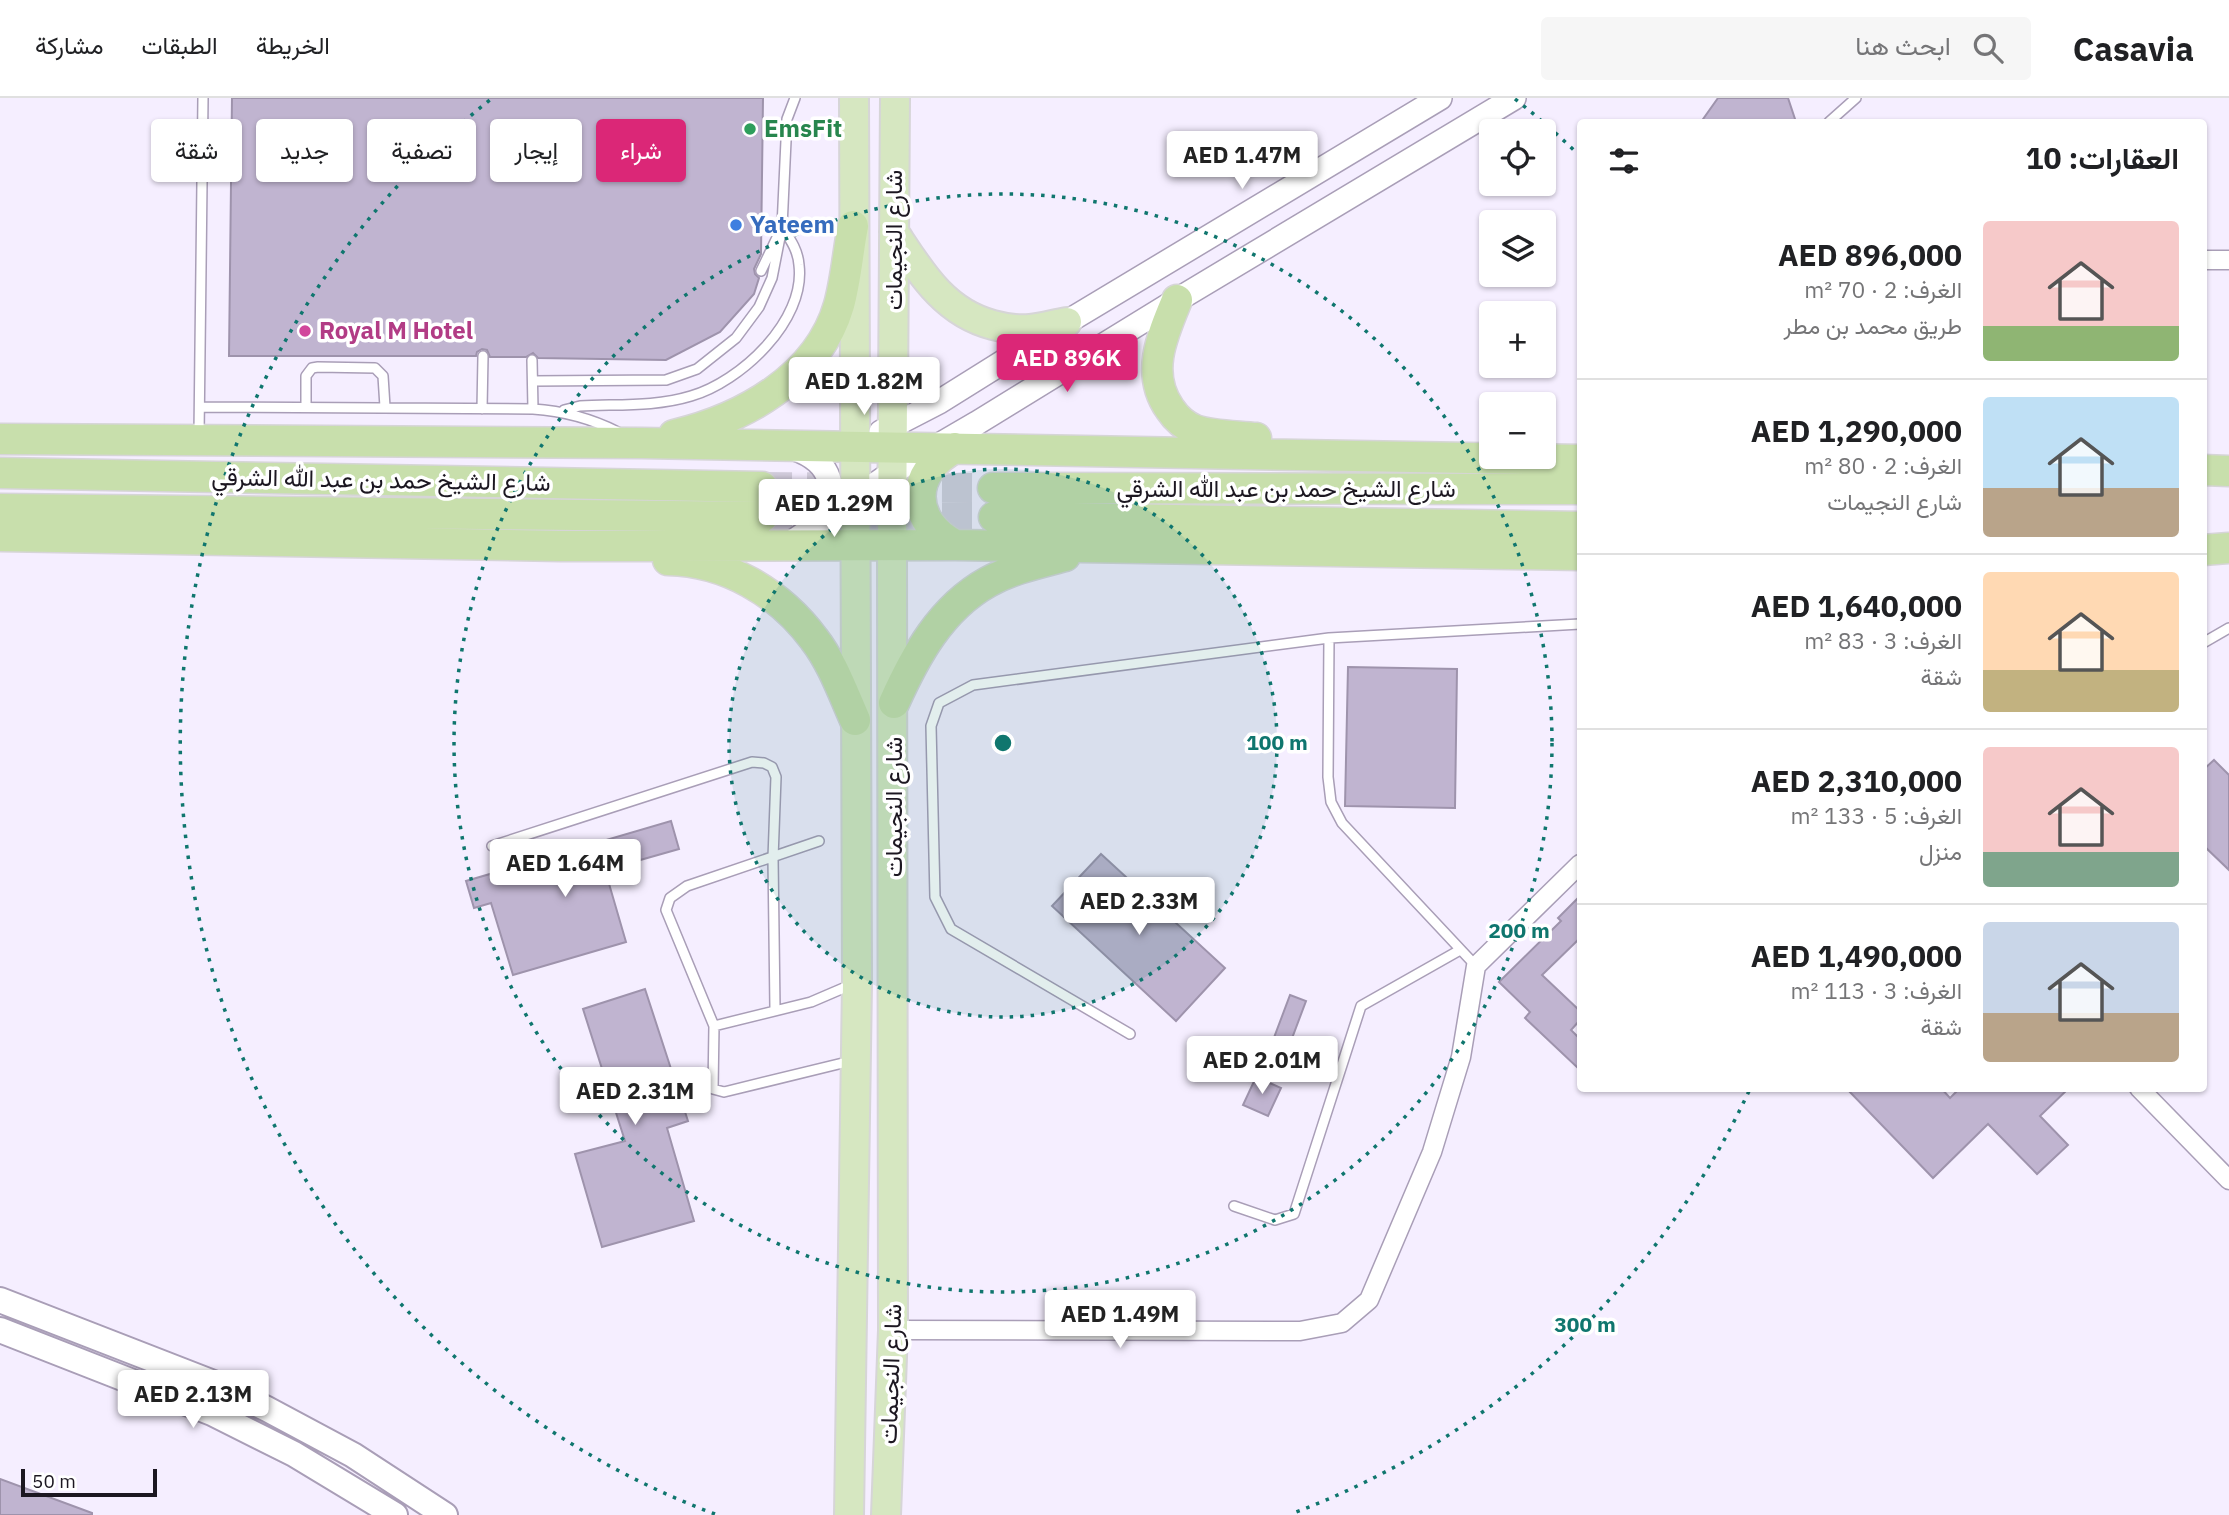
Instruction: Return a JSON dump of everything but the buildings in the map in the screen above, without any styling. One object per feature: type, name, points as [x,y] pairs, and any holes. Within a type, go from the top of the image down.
[{"type":"highway","points":[[642,443],[690,432],[755,403],[784,386],[810,357],[830,327],[839,305],[853,226]]},
{"type":"highway","points":[[1177,300],[1160,343],[1157,374],[1162,398],[1176,418],[1195,430],[1309,445],[1344,457]]},
{"type":"highway","points":[[0,439],[642,443],[1577,460]]},
{"type":"highway","points":[[944,448],[922,481],[920,497],[922,512],[930,526],[941,538],[955,545]]},
{"type":"highway","points":[[2207,470],[2229,471]]},
{"type":"highway","name":"شارع الشيخ حمد بن عبد الله الشرقي","points":[[0,472],[762,486]]},
{"type":"highway","name":"شارع الشيخ حمد بن عبد الله الشرقي","points":[[1577,489],[993,503],[1577,549]]},
{"type":"highway","points":[[2207,489],[2229,489]]},
{"type":"highway","name":"شارع الشيخ حمد بن عبد الله الشرقي","points":[[0,509],[762,517]]},
{"type":"highway","points":[[0,537],[561,545],[1577,549]]},
{"type":"highway","points":[[2207,539],[2229,540]]},
{"type":"highway","points":[[561,545],[606,557],[684,560],[729,570],[782,605],[815,640],[855,720]]},
{"type":"highway","points":[[894,703],[918,654],[950,610],[966,596],[990,581],[1008,574],[1096,548]]},
{"type":"highway","points":[[2207,550],[2229,548]]},
{"type":"main road","name":"شارع النجيمات","points":[[849,1515],[857,983],[854,98]]},
{"type":"main road","name":"شارع النجيمات","points":[[886,1515],[893,1330],[892,545],[895,98]]},
{"type":"main road","points":[[894,232],[935,291],[961,312],[1004,328],[1028,329],[1067,322]]},
{"type":"main road","points":[[0,1300],[216,1384],[353,1455],[445,1515]]},
{"type":"main road","points":[[0,1330],[212,1413],[305,1460],[395,1515]]},
{"type":"street","points":[[788,545],[855,497],[893,448],[939,402],[1440,98]]},
{"type":"street","points":[[944,448],[1177,300],[1514,98]]},
{"type":"street","points":[[2207,260],[2229,260]]},
{"type":"street","points":[[784,446],[811,455],[825,469],[832,497],[824,519]]},
{"type":"street","points":[[893,1330],[1300,1331],[1342,1323],[1369,1300],[1432,1152],[1461,1057],[1476,966],[1577,867]]},
{"type":"street","points":[[2143,1092],[2229,1180]]},
{"type":"lane","points":[[199,441],[203,98]]},
{"type":"lane","points":[[533,381],[666,380],[696,369],[736,338],[759,307],[772,278],[782,227],[785,134],[795,98]]},
{"type":"lane","points":[[1832,119],[1856,98]]},
{"type":"lane","points":[[761,271],[782,227]]},
{"type":"lane","points":[[559,411],[580,406],[675,401],[719,385],[743,369],[772,338],[795,299],[799,266],[794,246],[782,227]]},
{"type":"lane","points":[[482,409],[483,356]]},
{"type":"lane","points":[[532,360],[533,409]]},
{"type":"lane","points":[[306,407],[306,376],[312,368],[368,367],[375,368],[383,376],[385,407]]},
{"type":"lane","points":[[200,407],[559,411],[582,416],[642,443]]},
{"type":"lane","points":[[1130,1034],[951,929],[934,897],[931,726],[939,703],[973,685],[1329,638],[1577,624]]},
{"type":"lane","points":[[2207,641],[2229,628]]},
{"type":"lane","points":[[1329,638],[1328,778],[1331,802],[1342,823],[1476,966]]},
{"type":"lane","points":[[492,846],[752,762],[772,767],[776,777],[775,1009]]},
{"type":"lane","points":[[819,841],[687,886],[670,898],[666,910],[714,1026],[713,1089],[724,1092],[856,1060]]},
{"type":"lane","points":[[1234,1206],[1275,1220],[1294,1214],[1361,1006],[1460,950]]},
{"type":"lane","points":[[714,1026],[811,1002],[857,983]]},
{"type":"tunnel","points":[[762,487],[993,488]]},
{"type":"tunnel","points":[[762,517],[994,517]]},
{"type":"place","name":"EmsFit","points":[[750,129]]},
{"type":"place","name":"Yateem","points":[[736,225]]},
{"type":"place","name":"Royal M Hotel","points":[[305,331]]}]
